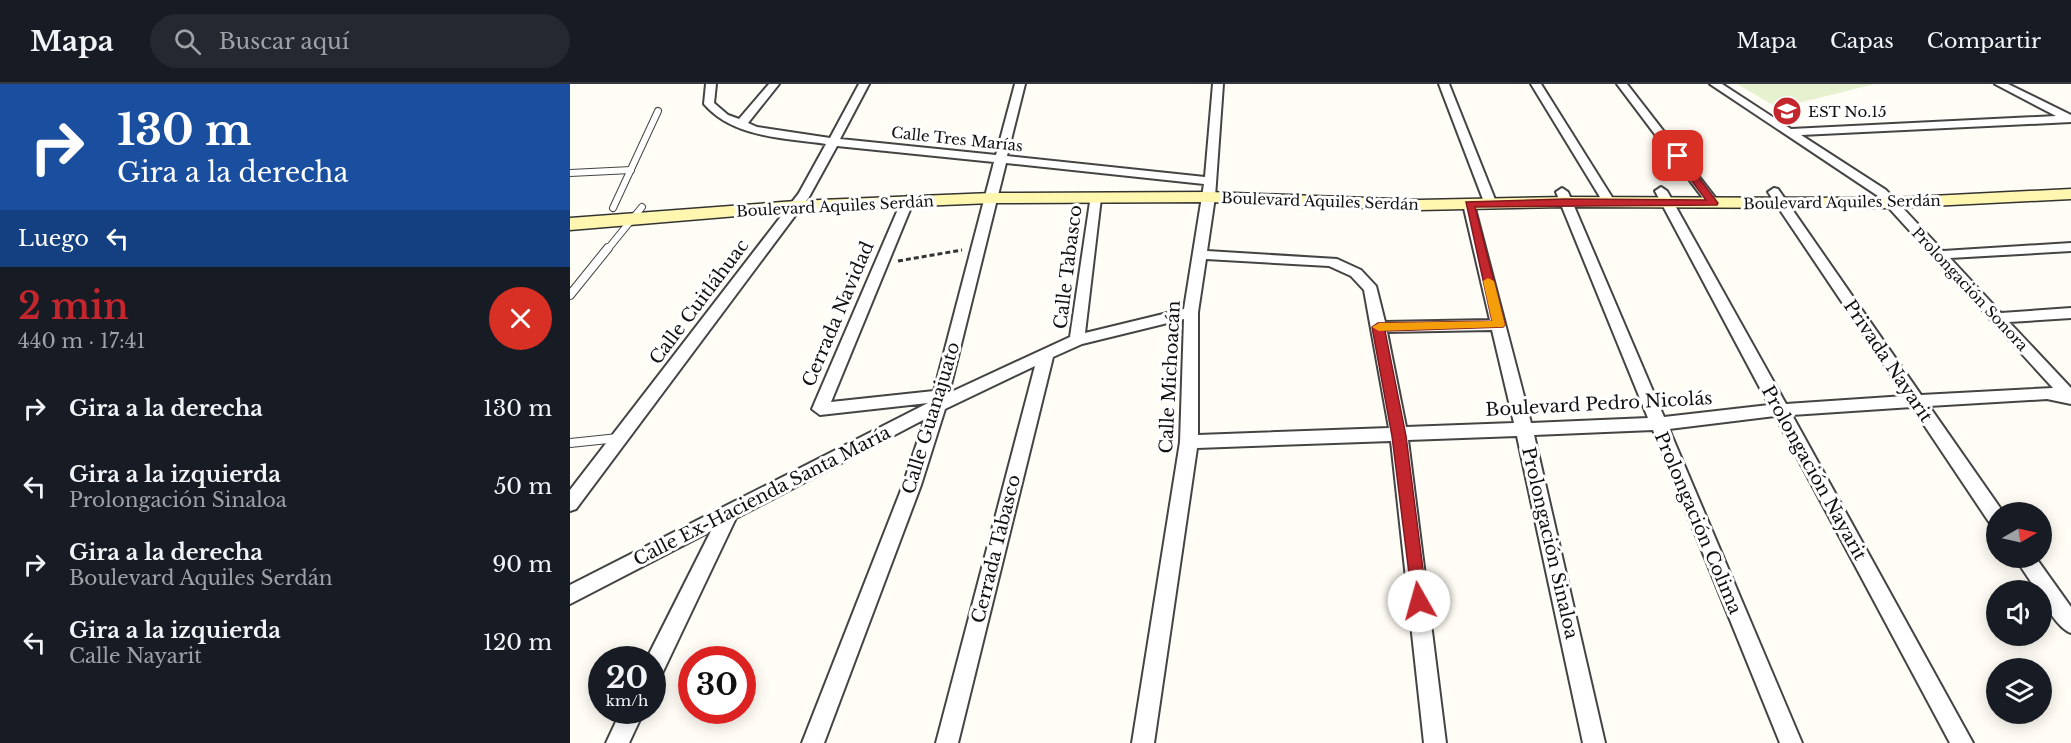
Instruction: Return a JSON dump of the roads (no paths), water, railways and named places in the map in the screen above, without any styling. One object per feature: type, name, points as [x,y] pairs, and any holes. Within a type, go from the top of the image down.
[{"type":"street","name":"Calle Tres Marías","points":[[711,84],[709,104],[724,117],[754,130],[835,142],[1000,158],[1209,189]]},
{"type":"street","points":[[741,124],[774,84]]},
{"type":"street","name":"Calle Cuitláhuac","points":[[570,504],[800,200],[835,142],[864,84]]},
{"type":"street","name":"Calle Guanajuato","points":[[813,743],[912,485],[939,400],[1020,84]]},
{"type":"street","name":"Calle Michoacán","points":[[1143,743],[1189,442],[1191,312],[1209,189],[1218,84]]},
{"type":"street","points":[[1444,84],[1488,198]]},
{"type":"street","points":[[1536,84],[1606,197]]},
{"type":"street","points":[[1622,84],[1710,197]]},
{"type":"street","name":"Prolongación Sonora","points":[[1715,84],[1791,132],[1887,198],[2065,393]]},
{"type":"street","points":[[2001,84],[2056,116]]},
{"type":"street","points":[[2056,116],[2071,109]]},
{"type":"street","points":[[1791,132],[2056,116],[2071,119]]},
{"type":"street","name":"Boulevard Aquiles Serdán","points":[[1887,198],[2071,185]]},
{"type":"street","name":"Boulevard Aquiles Serdán","points":[[800,200],[908,201],[992,195],[1095,198],[1209,189],[1470,204],[1488,198]]},
{"type":"street","name":"Boulevard Aquiles Serdán","points":[[570,224],[637,214],[800,200],[1209,189],[1488,198],[1887,198],[2071,194]]},
{"type":"street","name":"Prolongación Colima","points":[[1563,197],[1791,743]]},
{"type":"street","name":"Prolongación Nayarit","points":[[1664,197],[1962,743]]},
{"type":"street","name":"Calle Tabasco","points":[[1077,340],[1095,198]]},
{"type":"street","name":"Privada Nayarit","points":[[1777,198],[1986,503]]},
{"type":"street","name":"Cerrada Navidad","points":[[908,201],[879,264],[820,409],[939,400]]},
{"type":"street","name":"Prolongación Sinaloa","points":[[1470,204],[1524,428],[1594,743]]},
{"type":"street","name":"Boulevard Aquiles Serdán","points":[[570,211],[613,208],[637,214]]},
{"type":"street","points":[[1938,255],[2071,248]]},
{"type":"street","points":[[1200,255],[1332,262],[1356,273],[1371,289],[1399,436],[1435,743]]},
{"type":"street","name":"Calle Ex-Hacienda Santa María","points":[[570,595],[939,400],[1077,340],[1191,312]]},
{"type":"street","points":[[1997,318],[2071,313]]},
{"type":"street","points":[[1378,327],[1499,325]]},
{"type":"street","name":"Cerrada Tabasco","points":[[947,743],[1046,355]]},
{"type":"street","name":"Boulevard Pedro Nicolás","points":[[1189,442],[1399,436],[1524,428],[1656,424],[1779,410],[2065,393]]},
{"type":"street","points":[[664,646],[730,511]]},
{"type":"street","points":[[2032,568],[2071,624]]},
{"type":"street","points":[[617,743],[626,724]]},
{"type":"lane","points":[[613,208],[658,111]]},
{"type":"lane","points":[[570,173],[630,170]]},
{"type":"lane","points":[[570,295],[637,214]]},
{"type":"lane","points":[[570,442],[622,438]]},
{"type":"place","name":"EST No.15","points":[[1787,111]]}]
